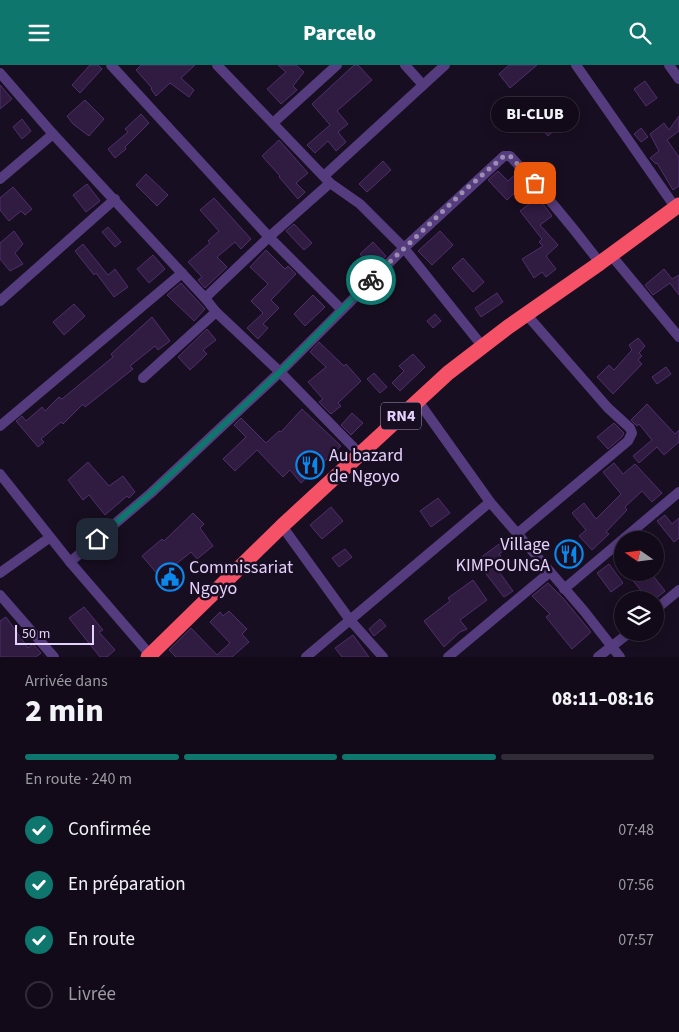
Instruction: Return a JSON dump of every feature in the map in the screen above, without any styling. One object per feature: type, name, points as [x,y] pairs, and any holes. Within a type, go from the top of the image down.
[{"type":"highway","name":"RN4","points":[[150,656],[282,526],[448,373],[526,314],[606,259],[677,206]]},
{"type":"street","points":[[112,65],[269,237],[341,309]]},
{"type":"street","points":[[273,123],[337,65]]},
{"type":"street","points":[[405,65],[423,85]]},
{"type":"street","points":[[206,298],[445,65]]},
{"type":"street","points":[[576,65],[677,206]]},
{"type":"street","points":[[669,65],[679,79]]},
{"type":"street","points":[[221,66],[327,179],[360,204],[404,248],[483,347]]},
{"type":"street","points":[[0,73],[53,134],[206,298],[216,312],[280,372],[360,454]]},
{"type":"street","points":[[0,179],[53,134]]},
{"type":"street","points":[[70,563],[151,493],[280,372],[404,248],[465,190],[506,155],[510,156],[526,172],[579,236],[606,259],[679,337]]},
{"type":"street","points":[[0,301],[114,199]]},
{"type":"street","points":[[0,426],[182,273]]},
{"type":"street","points":[[143,378],[216,312]]},
{"type":"street","points":[[518,533],[628,441],[632,433],[630,428],[608,408],[526,314]]},
{"type":"street","points":[[418,401],[490,502],[584,611],[620,657]]},
{"type":"street","points":[[0,474],[70,563],[150,656]]},
{"type":"street","points":[[564,589],[679,492]]},
{"type":"street","points":[[306,657],[490,502]]},
{"type":"street","points":[[282,526],[350,620],[383,657]]},
{"type":"street","points":[[0,573],[50,538]]},
{"type":"street","points":[[448,657],[550,572]]},
{"type":"street","points":[[664,602],[679,590]]},
{"type":"street","points":[[0,595],[54,657]]},
{"type":"street","points":[[598,657],[619,641]]},
{"type":"building","points":[[90,65],[98,65],[102,69],[80,93],[72,85]]},
{"type":"building","points":[[141,65],[195,65],[181,78],[194,90],[189,97],[170,83],[156,96],[152,88],[136,70]]},
{"type":"building","points":[[278,65],[296,65],[304,72],[293,86],[297,90],[281,104],[267,89],[286,72]]},
{"type":"building","points":[[354,65],[358,65],[372,80],[337,111],[348,124],[338,132],[346,142],[336,151],[328,141],[315,153],[307,145],[330,125],[312,104]]},
{"type":"building","points":[[509,65],[537,65],[510,88],[499,74]]},
{"type":"building","points":[[645,81],[657,98],[646,106],[634,89]]},
{"type":"building","points":[[0,85],[12,99],[0,109]]},
{"type":"building","points":[[85,100],[104,119],[89,136],[73,124],[67,116]]},
{"type":"building","points":[[553,109],[564,122],[548,136],[537,123]]},
{"type":"building","points":[[141,114],[149,123],[125,147],[126,149],[115,158],[108,149],[128,132],[125,129]]},
{"type":"building","points":[[679,116],[679,131],[667,140],[679,157],[679,186],[673,190],[657,163],[650,158],[659,151],[650,134],[664,123],[669,130]]},
{"type":"building","points":[[22,119],[31,131],[22,139],[13,127]]},
{"type":"building","points":[[641,128],[648,137],[641,142],[634,134]]},
{"type":"building","points":[[279,140],[308,173],[296,183],[305,192],[298,199],[262,156]]},
{"type":"building","points":[[383,161],[391,170],[367,192],[359,184]]},
{"type":"building","points":[[498,171],[508,181],[517,173],[525,183],[507,200],[488,180]]},
{"type":"building","points":[[146,174],[168,195],[157,206],[136,185]]},
{"type":"building","points":[[87,184],[100,201],[86,212],[73,195]]},
{"type":"building","points":[[13,187],[32,209],[25,215],[21,211],[9,221],[0,210],[0,198]]},
{"type":"building","points":[[538,197],[552,216],[540,225],[558,245],[546,256],[556,269],[546,277],[542,272],[534,278],[522,259],[543,246],[539,242],[542,239],[520,211]]},
{"type":"building","points":[[214,198],[251,239],[241,249],[235,242],[217,257],[227,267],[205,288],[198,280],[202,277],[188,262],[210,243],[208,241],[219,231],[200,210]]},
{"type":"building","points":[[294,224],[312,243],[304,250],[286,231]]},
{"type":"building","points":[[108,227],[121,242],[115,247],[102,232]]},
{"type":"building","points":[[14,231],[23,244],[15,253],[23,264],[10,271],[0,259],[0,243]]},
{"type":"building","points":[[440,231],[453,245],[432,265],[418,251]]},
{"type":"building","points":[[373,242],[386,256],[373,269],[360,254]]},
{"type":"building","points":[[83,244],[108,275],[115,269],[128,287],[114,297],[96,273],[94,275],[75,251]]},
{"type":"building","points":[[266,250],[285,269],[288,266],[296,274],[271,300],[279,308],[263,324],[268,328],[258,339],[247,328],[263,313],[251,301],[268,284],[250,267]]},
{"type":"building","points":[[153,255],[165,269],[149,283],[137,269]]},
{"type":"building","points":[[463,258],[484,282],[473,292],[452,268]]},
{"type":"building","points":[[664,269],[672,279],[679,275],[679,295],[670,283],[653,295],[645,285]]},
{"type":"building","points":[[181,283],[205,309],[194,321],[167,295]]},
{"type":"building","points":[[497,293],[503,302],[481,317],[475,308]]},
{"type":"building","points":[[313,295],[325,307],[305,326],[294,314]]},
{"type":"building","points":[[74,304],[85,316],[64,335],[53,322]]},
{"type":"building","points":[[435,314],[441,321],[433,328],[427,321]]},
{"type":"building","points":[[152,317],[170,341],[158,350],[155,346],[130,366],[133,369],[85,407],[83,404],[63,424],[61,422],[41,439],[44,442],[38,447],[16,421],[22,416],[26,421],[42,407],[45,411],[59,397],[62,399],[113,357],[111,354]]},
{"type":"building","points":[[207,329],[216,340],[203,350],[207,354],[190,370],[178,357]]},
{"type":"building","points":[[638,338],[645,346],[639,353],[642,356],[638,360],[642,364],[613,394],[597,377],[609,365],[614,370],[632,350],[629,345]]},
{"type":"building","points":[[319,342],[344,366],[346,364],[361,381],[338,403],[341,406],[331,414],[319,402],[323,399],[308,382],[326,367],[310,352]]},
{"type":"building","points":[[413,354],[425,367],[400,391],[392,383],[404,371],[399,366]]},
{"type":"building","points":[[666,367],[671,374],[657,384],[652,377]]},
{"type":"building","points":[[374,373],[387,387],[380,393],[367,379]]},
{"type":"building","points":[[647,404],[675,434],[679,430],[679,442],[664,455],[657,447],[639,463],[633,456],[652,440],[639,424],[637,426],[631,420]]},
{"type":"building","points":[[302,409],[341,446],[301,483],[290,470],[283,477],[257,450],[235,471],[223,459],[246,437],[234,425],[241,418],[266,443],[279,431],[281,432]]},
{"type":"building","points":[[352,413],[363,423],[351,435],[341,425]]},
{"type":"building","points":[[614,423],[624,433],[608,449],[597,437]]},
{"type":"building","points":[[88,462],[109,486],[123,476],[135,492],[129,498],[127,496],[105,515],[89,495],[83,500],[68,480]]},
{"type":"building","points":[[614,463],[623,474],[635,464],[662,493],[652,502],[642,491],[625,507],[627,510],[606,532],[609,534],[592,550],[579,536],[586,530],[572,513],[584,503],[596,519],[621,494],[603,472]]},
{"type":"building","points":[[438,498],[450,513],[431,527],[420,511]]},
{"type":"building","points":[[331,507],[343,521],[322,539],[310,525]]},
{"type":"building","points":[[193,513],[204,524],[200,528],[213,546],[197,559],[191,552],[160,577],[142,556],[162,539],[164,541]]},
{"type":"building","points":[[665,515],[672,524],[679,518],[679,538],[674,542],[657,521]]},
{"type":"building","points":[[510,536],[516,542],[499,554],[501,556],[492,562],[513,591],[504,597],[476,561]]},
{"type":"building","points":[[345,549],[352,557],[339,567],[332,558]]},
{"type":"building","points":[[609,564],[614,571],[614,581],[622,581],[623,583],[611,592],[597,573]]},
{"type":"building","points":[[473,580],[487,600],[460,620],[467,629],[460,632],[444,647],[424,621],[450,601],[448,598]]},
{"type":"building","points":[[634,581],[657,581],[665,591],[664,592],[641,591]]},
{"type":"building","points":[[548,583],[591,632],[572,649],[546,617],[550,614],[532,596]]},
{"type":"building","points":[[84,607],[103,630],[99,632],[115,650],[107,657],[100,657],[69,618]]},
{"type":"building","points":[[229,611],[247,629],[242,634],[249,642],[232,657],[176,657],[169,650],[191,628],[217,655],[230,643],[210,622],[220,612],[223,616]]},
{"type":"building","points":[[6,617],[28,648],[33,644],[41,653],[36,657],[0,657],[0,621]]},
{"type":"building","points":[[380,619],[386,626],[374,636],[369,629]]},
{"type":"building","points":[[353,635],[369,657],[342,657],[335,648]]},
{"type":"way so far","points":[[371,280],[465,190],[504,156],[510,156],[535,183]]},
{"type":"place","name":"BI-CLUB","points":[[535,183]]},
{"type":"place","name":"Au bazard de Ngoyo","points":[[310,465]]},
{"type":"place","name":"Village KIMPOUNGA","points":[[569,554]]},
{"type":"place","name":"Commissariat Ngoyo","points":[[170,577]]},
{"type":"route","points":[[97,539],[151,493],[280,372],[371,280]]}]
